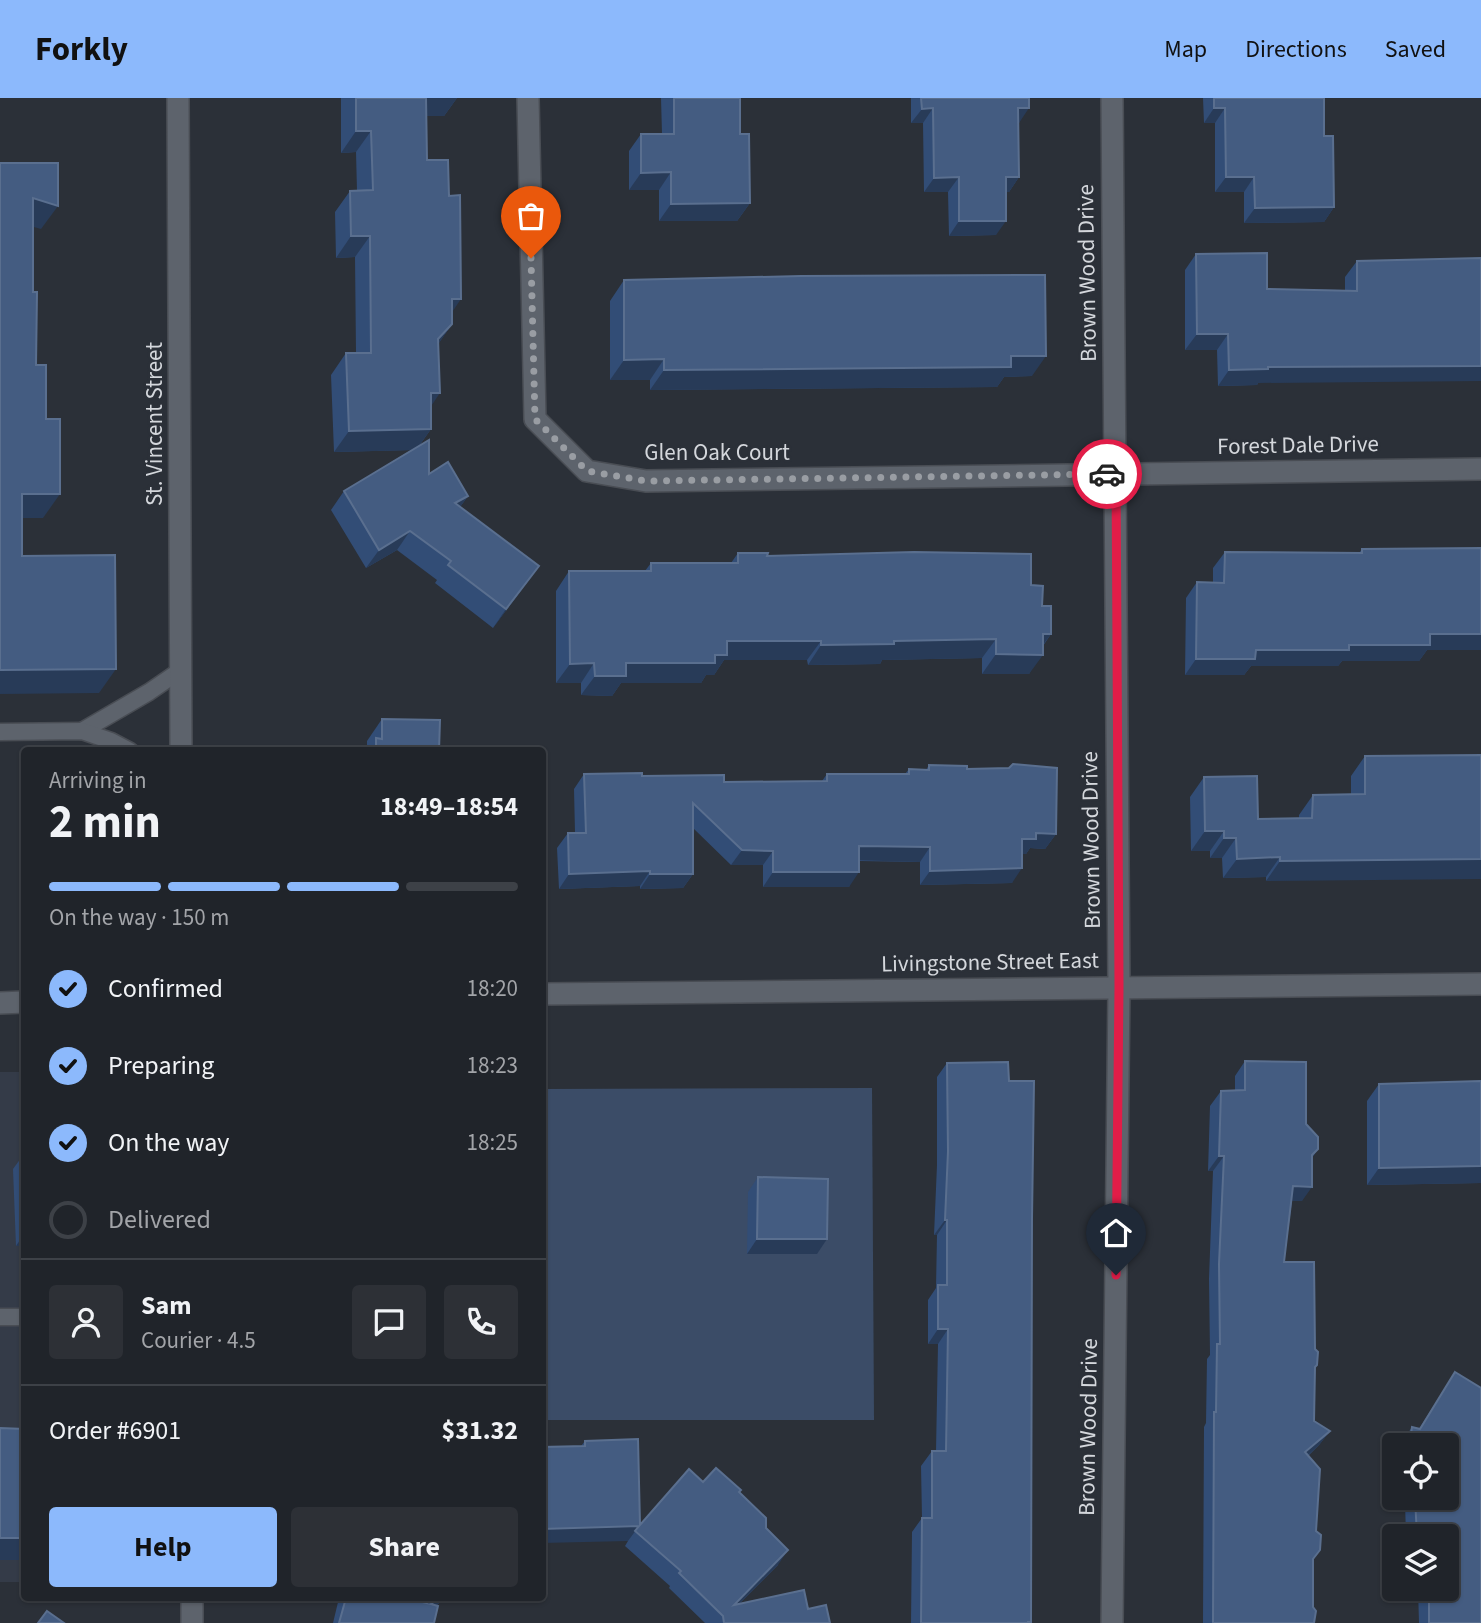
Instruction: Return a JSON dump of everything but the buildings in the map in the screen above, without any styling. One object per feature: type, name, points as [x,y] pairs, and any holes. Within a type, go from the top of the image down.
[{"type":"street","name":"St. Vincent Street","points":[[178,98],[181,747]]},
{"type":"street","name":"Glen Oak Court","points":[[528,98],[535,419],[587,471],[646,481],[1116,474]]},
{"type":"street","name":"Brown Wood Drive","points":[[1112,98],[1119,987],[1112,1623]]},
{"type":"street","name":"Forest Dale Drive","points":[[1116,474],[1481,470]]},
{"type":"street","name":"Livingstone Street East","points":[[546,995],[1481,984]]},
{"type":"street","points":[[0,1003],[21,1002]]},
{"type":"street","points":[[192,1601],[192,1623]]},
{"type":"lane","points":[[82,731],[181,670]]},
{"type":"lane","points":[[0,732],[82,731],[122,747]]},
{"type":"lane","points":[[0,1317],[21,1317]]},
{"type":"shaded area","points":[[0,1072],[21,1072],[21,1582],[0,1582]]},
{"type":"shaded area","points":[[872,1088],[874,1420],[546,1420],[546,1089]]},
{"type":"way so far","points":[[531,258],[535,419],[587,471],[646,481],[1107,474]]},
{"type":"route","points":[[1107,474],[1116,474],[1119,987],[1116,1275]]}]
